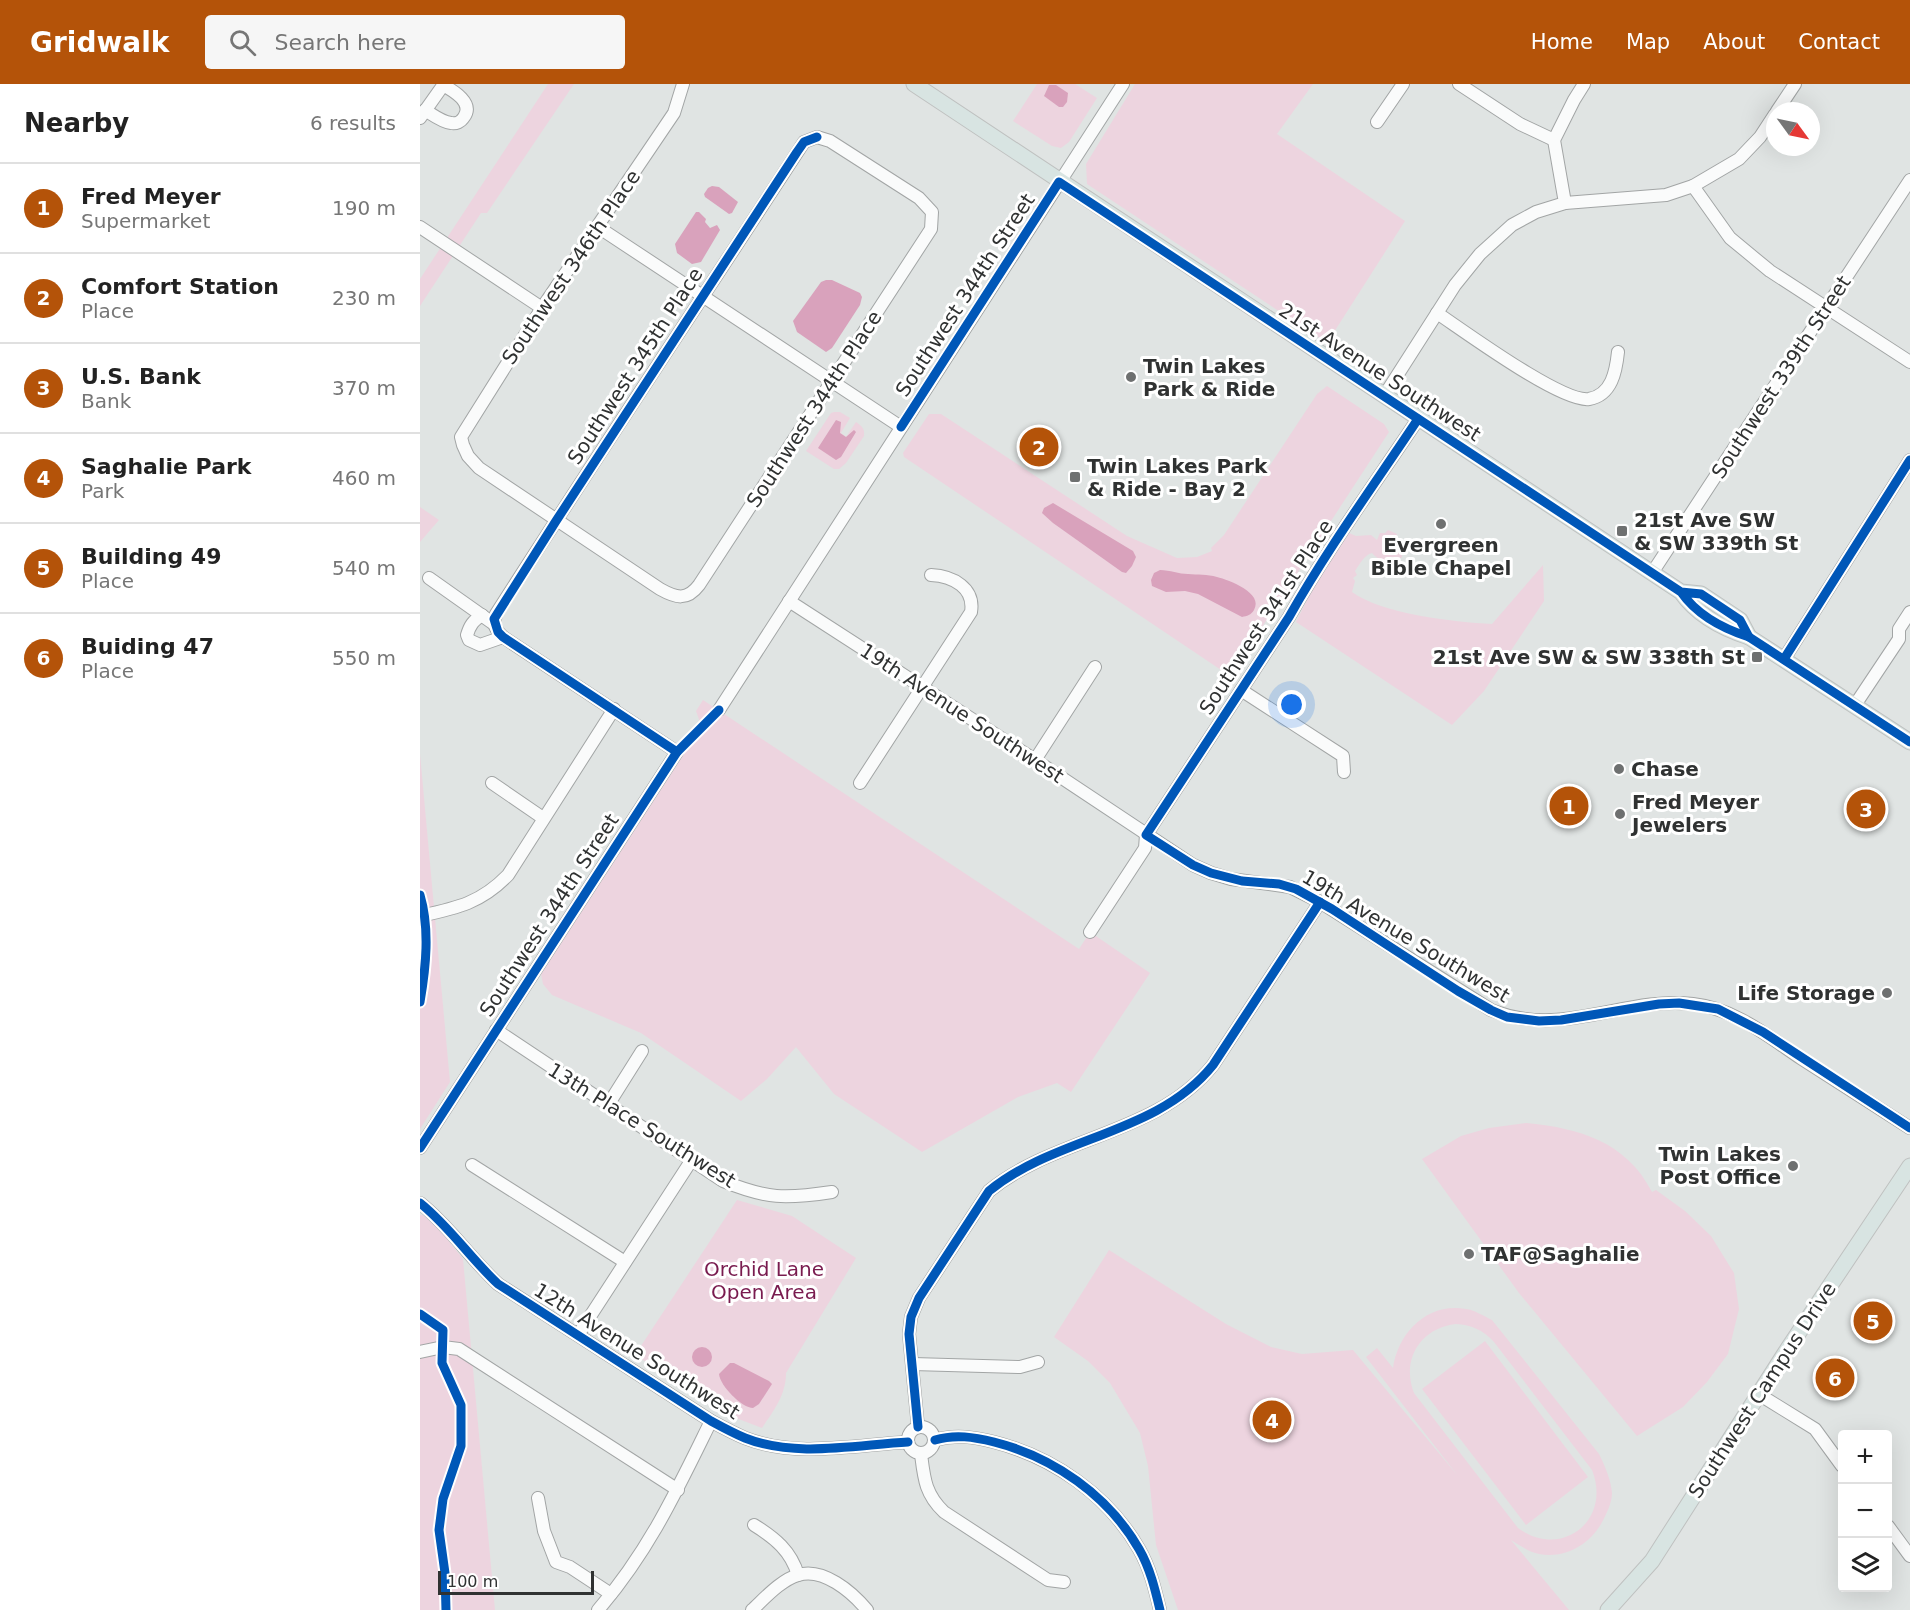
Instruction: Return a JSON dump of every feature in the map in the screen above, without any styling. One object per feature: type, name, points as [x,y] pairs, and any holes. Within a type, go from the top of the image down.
[{"type":"main road","name":"21st Avenue Southwest","points":[[914,84],[1682,592],[1690,605],[1729,631],[1749,637],[1910,742]]},
{"type":"main road","name":"Southwest Campus Drive","points":[[1608,1610],[1652,1561],[1818,1302],[1910,1166]]},
{"type":"street","points":[[444,84],[465,102],[467,109],[463,119],[456,123],[423,114],[444,84]]},
{"type":"street","name":"Southwest 346th Place","points":[[556,521],[472,462],[462,441],[463,433],[542,309],[674,113],[683,84]]},
{"type":"street","name":"Southwest 344th Street","points":[[719,710],[1124,84]]},
{"type":"street","points":[[1377,122],[1403,84]]},
{"type":"street","points":[[1459,84],[1520,124],[1554,140]]},
{"type":"street","points":[[1565,203],[1554,140],[1584,84]]},
{"type":"street","points":[[1783,102],[1795,84]]},
{"type":"street","points":[[1384,396],[1455,285],[1494,238],[1512,225],[1536,212],[1565,203],[1666,195],[1693,186],[1739,159],[1766,128]]},
{"type":"street","name":"Southwest 344th Place","points":[[556,521],[651,584],[674,596],[682,598],[692,594],[699,585],[931,230],[932,212],[919,198],[836,144],[817,137]]},
{"type":"street","name":"Southwest 345th Place","points":[[494,624],[496,614],[804,142],[817,137]]},
{"type":"street","name":"Southwest 339th Street","points":[[1652,573],[1910,180]]},
{"type":"street","points":[[1693,186],[1730,238],[1770,271],[1910,362]]},
{"type":"street","points":[[420,227],[542,309]]},
{"type":"street","points":[[598,227],[901,427]]},
{"type":"street","points":[[1437,313],[1570,397],[1580,399],[1597,397],[1607,388],[1615,375],[1618,352]]},
{"type":"street","name":"Southwest 341st Place","points":[[1090,932],[1145,848],[1146,835],[1366,494],[1418,419]]},
{"type":"street","points":[[1784,659],[1910,460]]},
{"type":"street","points":[[860,783],[969,617],[972,608],[971,597],[965,588],[950,579],[932,575]]},
{"type":"street","points":[[420,916],[459,908],[489,893],[508,875],[614,709],[503,637],[494,624],[429,578]]},
{"type":"street","name":"19th Avenue Southwest","points":[[789,601],[1193,865],[1211,873],[1242,881],[1285,886],[1320,902],[1491,1010],[1507,1017],[1539,1022],[1659,1004],[1679,1003],[1718,1009],[1762,1032],[1910,1128]]},
{"type":"street","points":[[1855,705],[1899,639],[1899,629],[1910,612]]},
{"type":"street","points":[[482,615],[473,621],[466,635],[469,640],[480,645],[503,637]]},
{"type":"street","points":[[1035,760],[1095,667]]},
{"type":"street","points":[[1241,690],[1343,756],[1344,772]]},
{"type":"street","name":"Southwest 344th Street","points":[[420,1148],[677,752],[614,709]]},
{"type":"street","points":[[492,783],[543,818]]},
{"type":"street","points":[[918,1427],[909,1334],[911,1317],[919,1298],[989,1191],[1000,1181],[1030,1164],[1158,1110],[1195,1085],[1230,1041],[1320,902]]},
{"type":"street","name":"13th Place Southwest","points":[[496,1030],[723,1181],[778,1198],[796,1198],[832,1192]]},
{"type":"street","points":[[608,1105],[642,1052]]},
{"type":"street","points":[[578,1335],[691,1161]]},
{"type":"street","points":[[472,1165],[625,1262]]},
{"type":"street","name":"12th Avenue Southwest","points":[[420,1203],[447,1227],[472,1258],[498,1284],[711,1421],[746,1438],[790,1448],[819,1449],[908,1442]]},
{"type":"street","points":[[424,1351],[443,1347],[459,1349],[678,1490]]},
{"type":"street","points":[[913,1364],[1020,1367],[1038,1362]]},
{"type":"street","points":[[1760,1395],[1815,1429],[1838,1461]]},
{"type":"street","points":[[598,1610],[623,1581],[654,1534],[711,1421]]},
{"type":"street","points":[[918,1427],[931,1431],[934,1440],[932,1448],[921,1454],[912,1450],[908,1442],[910,1432],[918,1427]]},
{"type":"street","points":[[934,1440],[956,1436],[982,1439],[1026,1452],[1051,1464],[1092,1492],[1123,1525],[1139,1550],[1152,1579],[1160,1610]]},
{"type":"street","points":[[921,1454],[925,1485],[933,1502],[944,1512],[1048,1580],[1064,1582]]},
{"type":"street","points":[[538,1498],[544,1531],[556,1562],[570,1567],[611,1594]]},
{"type":"street","points":[[754,1525],[768,1533],[786,1550],[798,1575]]},
{"type":"street","points":[[1892,1533],[1910,1556]]},
{"type":"street","points":[[752,1610],[785,1582],[798,1575],[826,1578],[855,1596],[867,1610]]},
{"type":"green space","points":[[548,84],[574,84],[487,213],[481,213],[420,306],[420,279]]},
{"type":"green space","points":[[1037,84],[1075,84],[1097,98],[1069,142],[1061,148],[1052,146],[1013,121]]},
{"type":"green space","points":[[1135,84],[1313,84],[1277,134],[1405,221],[1327,343],[1087,184],[1086,164]]},
{"type":"green space","points":[[1327,386],[1384,424],[1389,432],[1262,627],[1260,634],[1247,650],[1253,648],[1233,678],[904,457],[903,453],[929,414],[941,414],[1127,536],[1177,558],[1197,557],[1212,551],[1211,548],[1224,535],[1317,394]]},
{"type":"green space","points":[[840,412],[850,418],[841,433],[846,437],[856,422],[864,431],[864,436],[846,463],[839,469],[834,469],[806,451],[831,413]]},
{"type":"green space","points":[[420,507],[439,520],[420,542]]},
{"type":"green space","points":[[1388,530],[1397,534],[1395,540],[1401,546],[1402,557],[1391,562],[1383,561],[1372,553],[1367,556],[1355,571],[1357,575],[1353,578],[1355,581],[1352,592],[1381,606],[1419,616],[1492,624],[1543,565],[1544,601],[1484,691],[1452,725],[1296,622],[1312,590],[1349,533],[1356,536],[1371,535],[1377,540],[1380,533]]},
{"type":"green space","points":[[703,700],[1079,949],[1090,932],[1150,973],[1071,1092],[1057,1083],[1018,1097],[922,1152],[834,1094],[796,1047],[767,1079],[741,1101],[641,1033],[552,995],[543,984],[541,974],[682,757],[686,738],[701,725],[696,711]]},
{"type":"green space","points":[[420,754],[450,1082],[420,1129]]},
{"type":"green space","points":[[1526,1123],[1582,1134],[1614,1149],[1629,1160],[1652,1192],[1656,1190],[1685,1211],[1711,1236],[1734,1273],[1739,1309],[1728,1354],[1707,1382],[1683,1407],[1637,1436],[1519,1293],[1422,1159],[1461,1136],[1489,1128]]},
{"type":"green space","name":"Orchid Lane Open Area","points":[[737,1200],[792,1216],[856,1258],[786,1373],[782,1395],[762,1428],[736,1418],[635,1355]]},
{"type":"green space","points":[[420,1215],[440,1230],[463,1259],[495,1610],[420,1610]]},
{"type":"green space","points":[[1109,1250],[1226,1324],[1271,1347],[1302,1354],[1353,1350],[1458,1476],[1366,1357],[1377,1348],[1393,1368],[1401,1343],[1408,1332],[1427,1315],[1439,1310],[1466,1309],[1492,1320],[1599,1454],[1610,1483],[1611,1501],[1603,1520],[1596,1532],[1575,1549],[1558,1554],[1539,1554],[1511,1540],[1569,1610],[1178,1610],[1156,1545],[1148,1466],[1140,1433],[1110,1383],[1088,1361],[1054,1337]],"holes":[[[1462,1325],[1481,1331],[1494,1342],[1592,1470],[1596,1488],[1595,1505],[1589,1519],[1579,1530],[1566,1537],[1551,1539],[1535,1537],[1518,1528],[1414,1393],[1410,1369],[1412,1358],[1423,1339],[1443,1327]]]},
{"type":"green space","points":[[1485,1341],[1588,1477],[1526,1525],[1422,1389]]},
{"type":"shaded area","points":[[1049,85],[1056,85],[1068,93],[1067,102],[1063,107],[1059,107],[1044,96]]},
{"type":"shaded area","points":[[712,186],[719,187],[738,202],[732,213],[729,214],[705,197],[704,194]]},
{"type":"shaded area","points":[[696,212],[706,219],[705,222],[710,228],[717,225],[720,230],[701,262],[692,264],[677,253],[675,244]]},
{"type":"shaded area","points":[[832,280],[860,293],[862,297],[860,305],[832,348],[826,352],[797,332],[793,321],[821,282]]},
{"type":"shaded area","points":[[836,420],[841,422],[840,433],[846,437],[854,430],[856,432],[841,457],[836,460],[818,448]]},
{"type":"shaded area","points":[[1053,503],[1133,551],[1136,557],[1126,573],[1042,513],[1044,508]]},
{"type":"shaded area","points":[[1160,570],[1210,575],[1229,581],[1250,593],[1256,604],[1254,610],[1242,617],[1198,594],[1185,591],[1166,592],[1152,586],[1151,580],[1154,573]]},
{"type":"shaded area","points":[[698,1347],[706,1347],[712,1353],[712,1361],[706,1367],[698,1367],[692,1361],[692,1353]]},
{"type":"shaded area","points":[[730,1363],[772,1384],[759,1404],[753,1408],[738,1400],[727,1390],[720,1379],[719,1374]]},
{"type":"cycle path","points":[[677,752],[503,637],[498,632],[494,619],[797,152],[804,142],[817,137]]},
{"type":"cycle path","points":[[901,427],[1059,182],[1681,592],[1695,608],[1712,620],[1749,637],[1740,620],[1701,594],[1681,592]]},
{"type":"cycle path","points":[[1418,419],[1335,541],[1289,617],[1146,835],[1193,865],[1211,873],[1242,881],[1279,884],[1296,889],[1332,909],[1458,991],[1507,1017],[1539,1021],[1561,1020],[1659,1004],[1679,1003],[1718,1009],[1763,1032],[1910,1128]]},
{"type":"cycle path","points":[[1784,659],[1910,460]]},
{"type":"cycle path","points":[[1749,637],[1910,742]]},
{"type":"cycle path","points":[[420,1148],[677,752],[719,710]]},
{"type":"cycle path","points":[[420,895],[425,921],[426,948],[420,1002]]},
{"type":"cycle path","points":[[918,1427],[909,1334],[911,1317],[919,1298],[989,1191],[1044,1158],[1135,1121],[1164,1106],[1190,1088],[1213,1065],[1320,902]]},
{"type":"cycle path","points":[[420,1203],[441,1222],[498,1284],[711,1421],[732,1432],[764,1444],[805,1449],[908,1442]]},
{"type":"cycle path","points":[[420,1314],[443,1330],[442,1363],[461,1405],[461,1446],[443,1499],[439,1530],[445,1573],[446,1610]]},
{"type":"cycle path","points":[[935,1440],[964,1437],[994,1442],[1037,1457],[1077,1481],[1112,1512],[1139,1549],[1149,1571],[1160,1610]]},
{"type":"place","name":"Twin Lakes Park & Ride","points":[[1131,377]]},
{"type":"place","name":"Comfort Station","points":[[1039,447]]},
{"type":"place","name":"Twin Lakes Park & Ride - Bay 2","points":[[1075,477]]},
{"type":"place","name":"Evergreen Bible Chapel","points":[[1441,524]]},
{"type":"place","name":"21st Ave SW & SW 339th St","points":[[1622,531]]},
{"type":"place","name":"21st Ave SW & SW 338th St","points":[[1757,657]]},
{"type":"place","name":"Chase","points":[[1619,769]]},
{"type":"place","name":"Fred Meyer","points":[[1569,806]]},
{"type":"place","name":"U.S. Bank","points":[[1866,809]]},
{"type":"place","name":"Fred Meyer Jewelers","points":[[1620,814]]},
{"type":"place","name":"Life Storage","points":[[1887,993]]},
{"type":"place","name":"Twin Lakes Post Office","points":[[1793,1166]]},
{"type":"place","name":"TAF@Saghalie","points":[[1469,1254]]},
{"type":"place","name":"Building 49","points":[[1873,1321]]},
{"type":"place","name":"Buiding 47","points":[[1835,1378]]},
{"type":"place","name":"Saghalie Park","points":[[1272,1420]]}]
